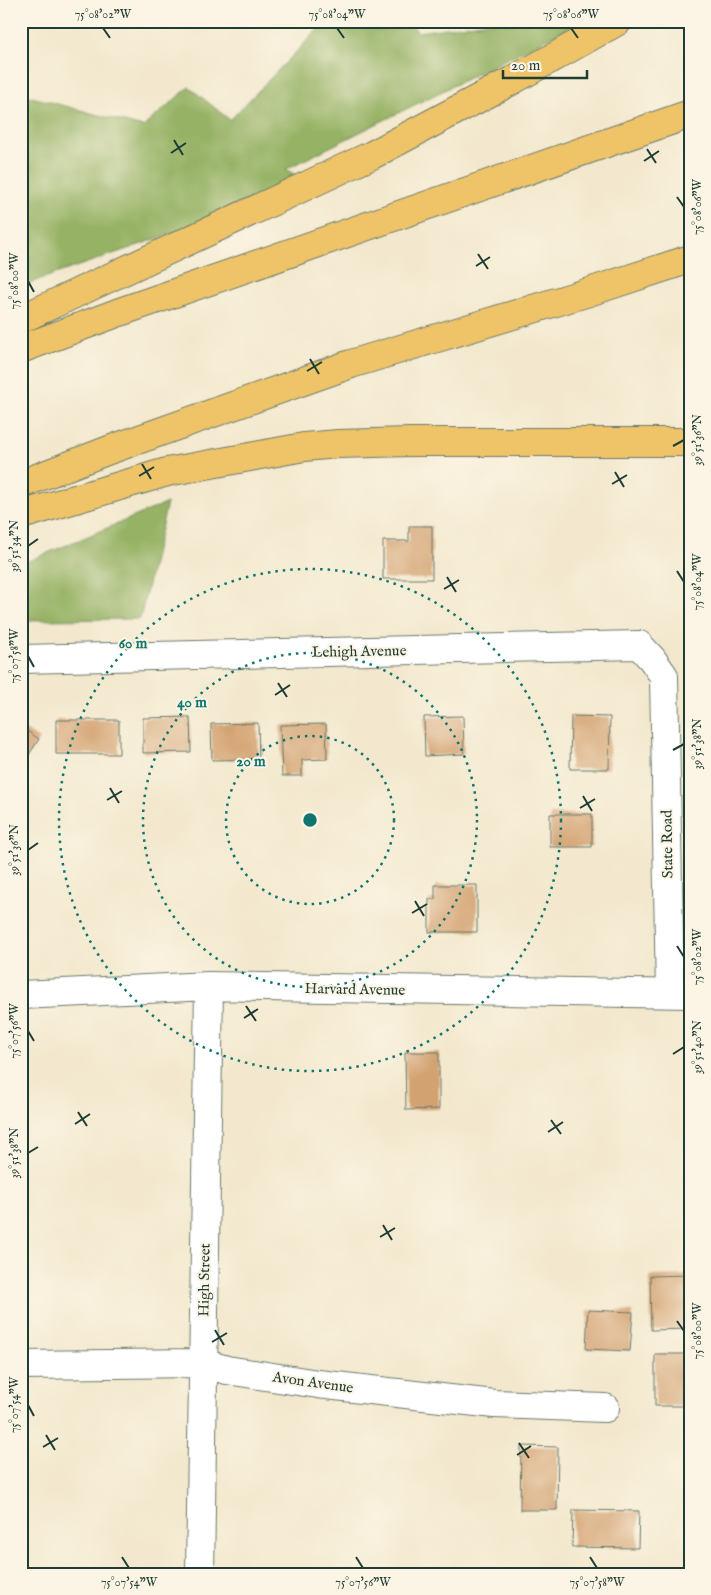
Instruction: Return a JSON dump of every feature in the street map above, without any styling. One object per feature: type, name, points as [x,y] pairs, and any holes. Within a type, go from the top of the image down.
[{"type":"highway","points":[[21,319],[372,155],[513,80],[618,21]]},
{"type":"highway","points":[[21,349],[117,313],[690,114]]},
{"type":"highway","points":[[21,484],[109,450],[351,364],[589,292],[690,259]]},
{"type":"highway","points":[[661,441],[690,449]]},
{"type":"highway","points":[[21,515],[167,472],[304,447],[410,442],[690,442]]},
{"type":"street","name":"Lehigh Avenue","points":[[21,659],[639,645],[664,676],[664,694]]},
{"type":"street","name":"State Road","points":[[664,694],[680,994]]},
{"type":"street","name":"Harvard Avenue","points":[[21,995],[209,986],[680,994]]},
{"type":"street","name":"High Street","points":[[200,1574],[209,986]]},
{"type":"street","name":"Avon Avenue","points":[[21,1365],[202,1363],[227,1370],[318,1384],[494,1404],[605,1408]]},
{"type":"green space","points":[[326,21],[408,21],[418,32],[496,21],[583,21],[286,169],[311,185],[21,286],[21,94],[143,127],[189,87],[230,120]]},
{"type":"green space","points":[[167,503],[140,619],[37,620],[21,623],[21,564]]},
{"type":"building","points":[[409,526],[432,526],[432,579],[383,579],[383,541],[409,541]]},
{"type":"building","points":[[463,716],[464,754],[425,756],[424,717]]},
{"type":"building","points":[[571,716],[610,717],[609,769],[570,769]]},
{"type":"building","points":[[190,717],[191,752],[143,753],[143,718]]},
{"type":"building","points":[[56,720],[119,720],[119,754],[56,754]]},
{"type":"building","points":[[258,723],[259,759],[212,760],[211,724]]},
{"type":"building","points":[[326,724],[327,759],[302,760],[302,776],[282,776],[280,725]]},
{"type":"building","points":[[21,727],[39,739],[21,767]]},
{"type":"building","points":[[550,814],[592,814],[592,847],[550,847]]},
{"type":"building","points":[[435,885],[477,885],[477,932],[429,932],[429,899],[435,899]]},
{"type":"building","points":[[405,1052],[439,1052],[439,1109],[406,1110]]},
{"type":"building","points":[[690,1275],[690,1329],[651,1330],[650,1276]]},
{"type":"building","points":[[588,1310],[633,1312],[630,1351],[586,1349]]},
{"type":"building","points":[[655,1354],[689,1354],[689,1406],[655,1406]]},
{"type":"building","points":[[521,1446],[558,1447],[557,1510],[520,1510]]},
{"type":"building","points":[[573,1510],[639,1511],[638,1548],[572,1547]]}]
